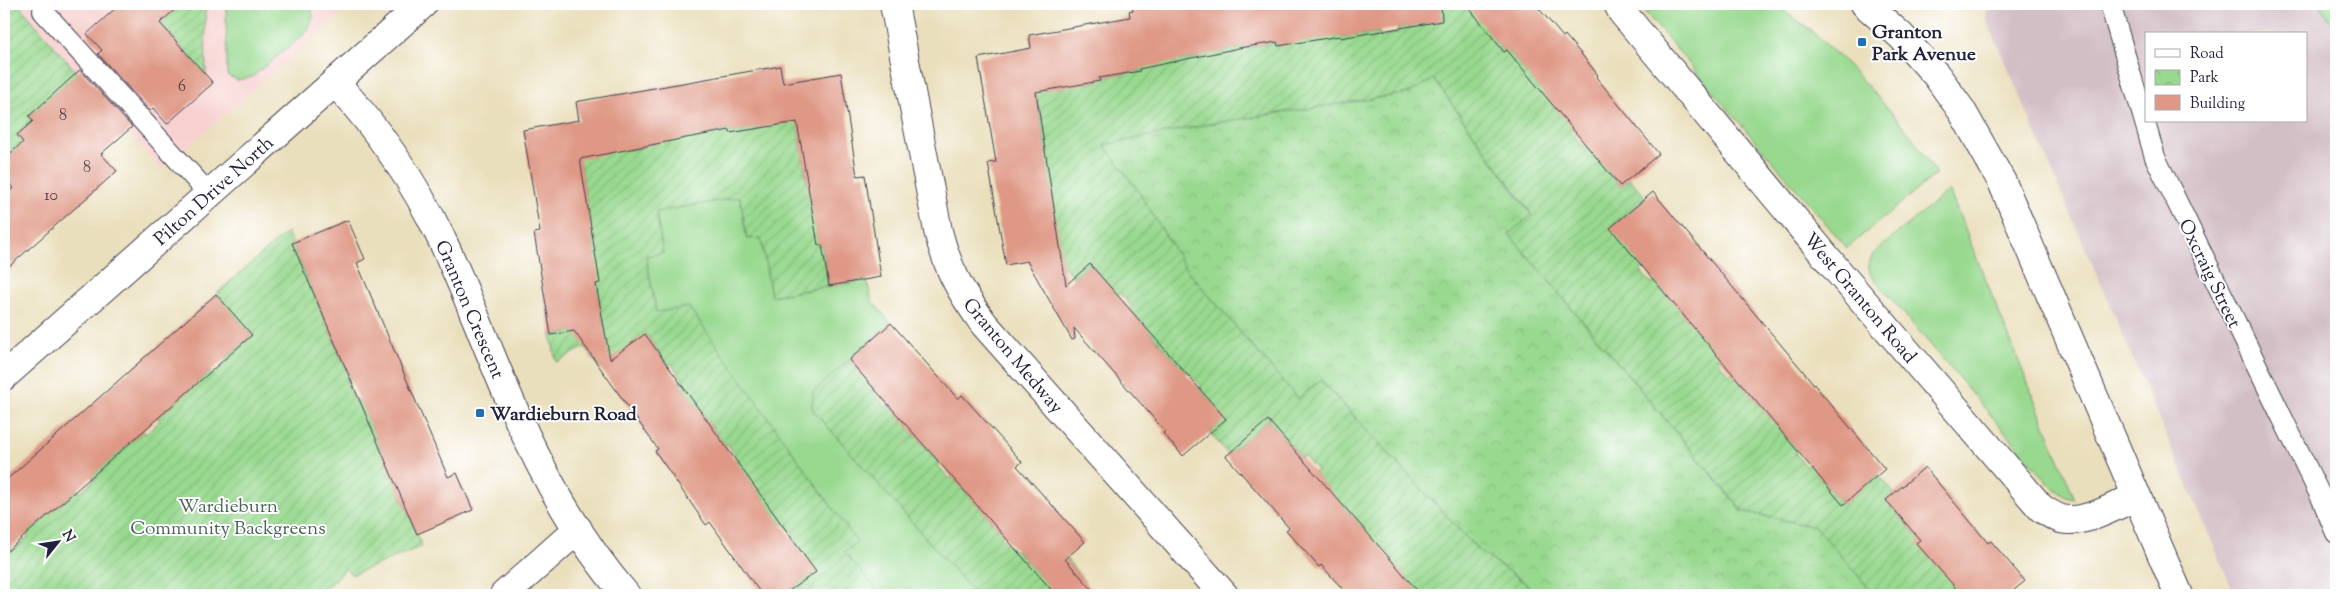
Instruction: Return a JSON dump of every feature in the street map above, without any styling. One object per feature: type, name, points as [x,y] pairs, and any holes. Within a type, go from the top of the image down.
[{"type":"street","name":"Pilton Drive North","points":[[4,376],[423,4]]},
{"type":"street","name":"Granton Medway","points":[[894,4],[938,230],[946,262],[962,293],[984,324],[1224,595]]},
{"type":"street","name":"West Granton Road","points":[[1618,4],[1622,12],[1837,270],[2041,508],[2069,521],[2085,518],[2137,496]]},
{"type":"street","points":[[1865,4],[1901,36],[1937,76],[1962,111],[1984,148],[2002,182],[2179,595]]},
{"type":"street","name":"Granton Crescent","points":[[335,82],[358,107],[389,150],[426,209],[441,238],[534,454],[578,529],[626,595]]},
{"type":"street","points":[[504,595],[578,529]]},
{"type":"lane","name":"Oxcraig Street","points":[[2110,4],[2155,157],[2322,499],[2336,533]]},
{"type":"lane","points":[[42,11],[209,194]]},
{"type":"shaded area","points":[[18,4],[353,4],[161,170]]},
{"type":"shaded area","points":[[1988,4],[2321,4],[2336,30],[2336,595],[2235,595],[1986,18]]},
{"type":"green space","points":[[4,4],[18,4],[127,131],[120,138],[68,81],[29,116],[43,131],[38,136],[28,125],[17,135],[23,142],[27,156],[4,177]]},
{"type":"green space","points":[[181,4],[205,4],[206,75],[160,23]]},
{"type":"green space","points":[[226,4],[311,4],[313,17],[308,31],[252,77],[237,80],[227,75]]},
{"type":"green space","points":[[1437,4],[1469,4],[1496,36],[1493,39],[1504,52],[1507,50],[1575,130],[1572,133],[1583,147],[1587,145],[1620,186],[1630,179],[1646,198],[1612,226],[1644,268],[1640,271],[1652,284],[1656,282],[1720,358],[1718,361],[1729,375],[1732,373],[1798,451],[1795,453],[1806,466],[1809,464],[1842,504],[1879,475],[1894,493],[1886,500],[1920,540],[1917,543],[1934,556],[1966,595],[1875,595],[1816,527],[1743,511],[1509,234],[1532,215],[1434,79],[1409,93],[1214,123],[1104,145],[1135,186],[1187,270],[1298,399],[1320,380],[1479,551],[1528,585],[1538,595],[1421,595],[1391,562],[1393,559],[1383,547],[1381,549],[1314,473],[1317,470],[1304,456],[1302,458],[1268,420],[1228,454],[1210,433],[1225,419],[1199,388],[1201,386],[1188,371],[1186,373],[1130,309],[1132,307],[1120,293],[1117,295],[1090,264],[1074,278],[1055,256],[1041,154],[1047,153],[1036,94],[1031,90],[1081,81],[1082,84],[1100,81],[1099,78],[1140,71],[1138,65],[1179,57],[1180,61],[1199,57],[1199,55],[1277,42],[1278,46],[1339,31],[1341,38],[1379,32],[1380,36],[1398,33],[1398,28],[1440,21]]},
{"type":"green space","points":[[1638,4],[1774,4],[1808,28],[1844,61],[1913,138],[1936,174],[1847,248]]},
{"type":"green space","points":[[2320,4],[2336,4],[2336,30]]},
{"type":"green space","points":[[1434,79],[1532,216],[1510,235],[1742,511],[1816,527],[1875,595],[1538,595],[1528,585],[1479,551],[1321,380],[1298,399],[1187,270],[1135,186],[1104,145],[1214,123],[1409,93]]},
{"type":"green space","points":[[800,119],[798,127],[807,184],[812,183],[818,245],[822,245],[829,286],[771,296],[761,238],[747,239],[740,197],[656,212],[663,253],[646,256],[656,312],[689,307],[857,542],[844,552],[882,595],[783,595],[815,572],[792,539],[795,537],[784,523],[781,524],[736,461],[738,459],[727,443],[725,445],[679,382],[683,380],[671,363],[668,365],[646,334],[599,367],[585,347],[556,362],[551,335],[604,326],[596,284],[599,283],[581,165],[575,157],[626,148],[627,150],[644,147],[644,145],[730,130],[731,133]]},
{"type":"green space","points":[[4,177],[13,188],[4,196]]},
{"type":"green space","points":[[1949,190],[2075,499],[2066,497],[2051,486],[1871,275],[1869,264],[1874,253]]},
{"type":"green space","points":[[740,197],[747,239],[761,237],[771,296],[867,280],[872,301],[891,323],[813,392],[812,409],[976,595],[882,595],[844,552],[857,542],[800,464],[656,312],[646,256],[663,253],[656,212]]},
{"type":"green space","name":"Wardieburn Community Backgreens","points":[[287,232],[350,379],[346,381],[355,402],[360,400],[422,546],[352,575],[346,569],[319,594],[317,592],[313,595],[4,595],[4,554],[11,548],[14,550],[28,537],[26,534],[77,490],[80,492],[94,480],[92,476],[143,431],[146,434],[160,421],[158,418],[210,372],[213,375],[227,362],[225,359],[252,335],[216,294]]},
{"type":"green space","points":[[849,360],[875,390],[873,392],[886,407],[889,405],[938,462],[937,465],[950,479],[952,477],[1004,535],[1001,538],[1014,551],[1016,550],[1042,579],[1066,558],[1085,582],[1070,595],[976,595],[812,409],[813,392]]},
{"type":"building","points":[[120,4],[181,4],[160,23],[213,83],[167,124],[153,108],[150,111],[98,54],[102,50],[87,34]]},
{"type":"building","points":[[1148,4],[1441,4],[1442,21],[1340,38],[1340,36],[1278,46],[1277,42],[1239,48],[1139,69],[1140,71],[1099,78],[1100,81],[1036,92],[1066,285],[1090,264],[1226,419],[1183,456],[1163,433],[1165,431],[1074,328],[1075,339],[1072,340],[1027,261],[1006,265],[988,163],[996,162],[978,58],[1031,48],[1029,35],[1130,17],[1129,11],[1133,10],[1132,6]]},
{"type":"building","points":[[1466,4],[1535,4],[1563,37],[1565,35],[1582,55],[1598,75],[1596,77],[1659,154],[1620,186],[1507,50],[1504,52]]},
{"type":"building","points":[[780,66],[783,83],[841,73],[857,176],[865,175],[881,277],[829,286],[822,245],[818,245],[797,122],[730,133],[730,130],[580,159],[600,283],[596,284],[610,359],[645,334],[816,572],[783,595],[762,595],[710,522],[706,525],[655,451],[658,449],[574,331],[551,335],[534,233],[540,232],[523,130],[579,120],[576,102],[580,101]]},
{"type":"building","points":[[80,70],[132,127],[101,154],[117,171],[4,271],[4,196],[13,188],[4,176],[4,159],[23,142],[17,135],[33,121],[29,116]]},
{"type":"building","points":[[1653,192],[1885,469],[1843,505],[1610,228]]},
{"type":"building","points":[[348,220],[365,259],[357,263],[448,477],[457,473],[473,510],[417,534],[292,243]]},
{"type":"building","points":[[216,294],[252,335],[4,554],[4,482]]},
{"type":"building","points":[[891,323],[958,399],[962,395],[1022,462],[1017,466],[1085,542],[1065,559],[1097,595],[1056,595],[849,360]]},
{"type":"building","points":[[1268,420],[1421,595],[1348,595],[1321,565],[1319,567],[1286,530],[1289,528],[1226,456]]},
{"type":"building","points":[[1925,467],[1988,543],[1991,541],[2025,581],[2008,595],[1962,595],[1916,543],[1920,540],[1886,500]]},
{"type":"place","name":"Granton Park Avenue","points":[[1862,42]]},
{"type":"place","name":"Wardieburn Road","points":[[480,413]]}]
